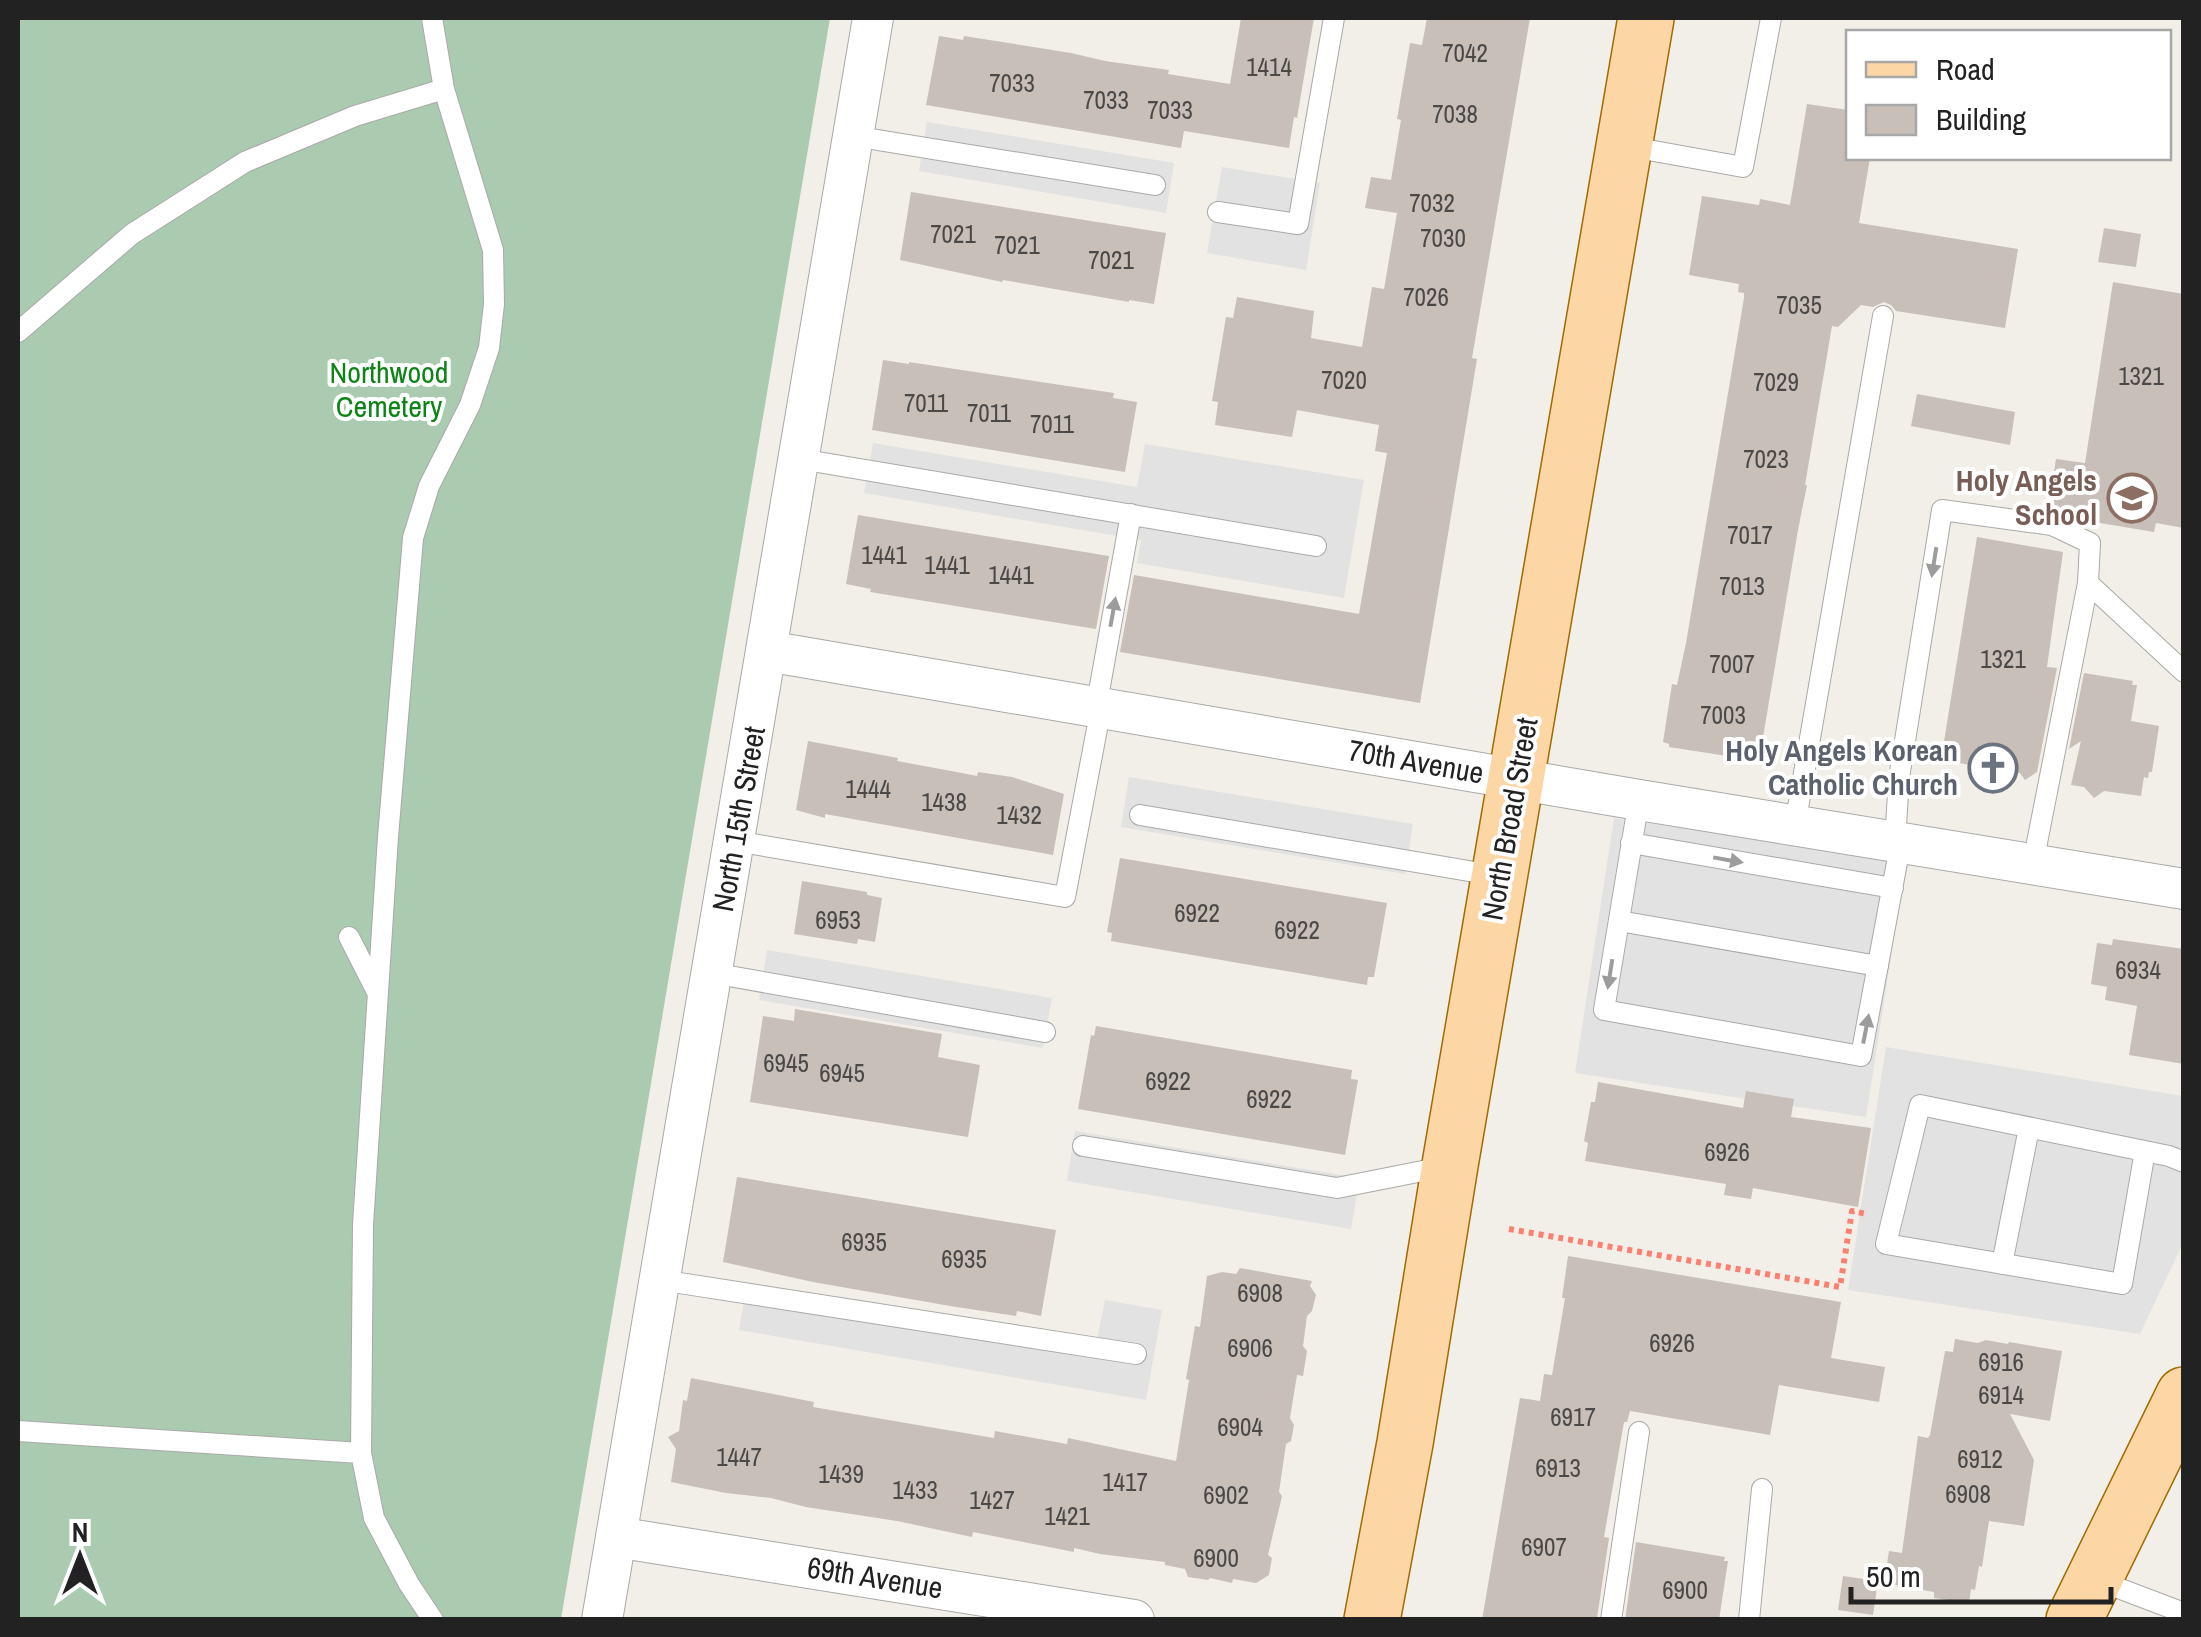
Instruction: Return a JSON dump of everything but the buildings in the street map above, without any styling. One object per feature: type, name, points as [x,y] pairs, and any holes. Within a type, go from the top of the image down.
[{"type":"main road","name":"North Broad Street","points":[[1372,1620],[1646,18]]},
{"type":"main road","points":[[2084,1599],[2184,1394]]},
{"type":"street","name":"North 15th Street","points":[[602,1620],[874,18]]},
{"type":"street","name":"70th Avenue","points":[[767,651],[2184,889]]},
{"type":"street","name":"69th Avenue","points":[[616,1537],[1134,1620]]},
{"type":"lane","points":[[432,18],[444,89],[493,250],[494,304],[489,348],[470,405],[429,486],[413,538],[388,837],[363,1225],[361,1452],[374,1518],[433,1620]]},
{"type":"lane","points":[[1218,212],[1298,224],[1334,18]]},
{"type":"lane","points":[[1624,146],[1744,167],[1771,18]]},
{"type":"lane","points":[[18,332],[132,234],[244,162],[355,116],[444,89]]},
{"type":"lane","points":[[853,136],[1155,185]]},
{"type":"lane","points":[[1795,825],[1883,316]]},
{"type":"lane","points":[[800,459],[1316,546]]},
{"type":"lane","points":[[1639,800],[1604,1010],[1861,1056],[1893,888],[1899,778],[1942,510],[2052,524],[2090,542],[2088,583],[2034,863]]},
{"type":"lane","points":[[735,842],[1065,898],[1131,514]]},
{"type":"lane","points":[[2088,583],[2184,672]]},
{"type":"lane","points":[[1140,815],[1500,876]]},
{"type":"lane","points":[[1632,843],[1893,888]]},
{"type":"lane","points":[[1618,921],[1878,966]]},
{"type":"lane","points":[[349,938],[378,994]]},
{"type":"lane","points":[[712,973],[1044,1032]]},
{"type":"lane","points":[[2144,1151],[2122,1284],[1886,1244],[1920,1105],[2169,1156],[2184,1162]]},
{"type":"lane","points":[[2002,1264],[2029,1128]]},
{"type":"lane","points":[[1083,1146],[1337,1188],[1450,1165]]},
{"type":"lane","points":[[660,1280],[1136,1354]]},
{"type":"lane","points":[[18,1431],[361,1452]]},
{"type":"lane","points":[[1611,1620],[1639,1432]]},
{"type":"lane","points":[[1750,1620],[1762,1489]]},
{"type":"lane","points":[[2084,1599],[2184,1613]]},
{"type":"path","points":[[1509,1229],[1840,1286],[1852,1211],[1893,1219]]},
{"type":"green space","name":"Northwood Cemetery","points":[[18,18],[830,18],[561,1619],[18,1619]]},
{"type":"shaded area","points":[[927,122],[1174,163],[1166,213],[919,171]]},
{"type":"shaded area","points":[[1222,167],[1320,183],[1306,270],[1207,253]]},
{"type":"shaded area","points":[[873,443],[1137,487],[1145,444],[1364,480],[1344,598],[1137,563],[1141,540],[864,493]]},
{"type":"shaded area","points":[[1129,777],[1413,824],[1405,874],[1121,827]]},
{"type":"shaded area","points":[[1614,818],[1906,862],[1866,1117],[1575,1073]]},
{"type":"shaded area","points":[[767,950],[1052,998],[1043,1048],[759,1000]]},
{"type":"shaded area","points":[[1886,1047],[2183,1096],[2183,1243],[2140,1334],[1848,1290]]},
{"type":"shaded area","points":[[1075,1131],[1360,1178],[1351,1229],[1067,1181]]},
{"type":"shaded area","points":[[747,1283],[1096,1344],[1105,1300],[1162,1310],[1146,1400],[739,1330]]},
{"type":"place","name":"Holy Angels School","points":[[2132,498]]},
{"type":"place","name":"Holy Angels Korean Catholic Church","points":[[1993,768]]}]
